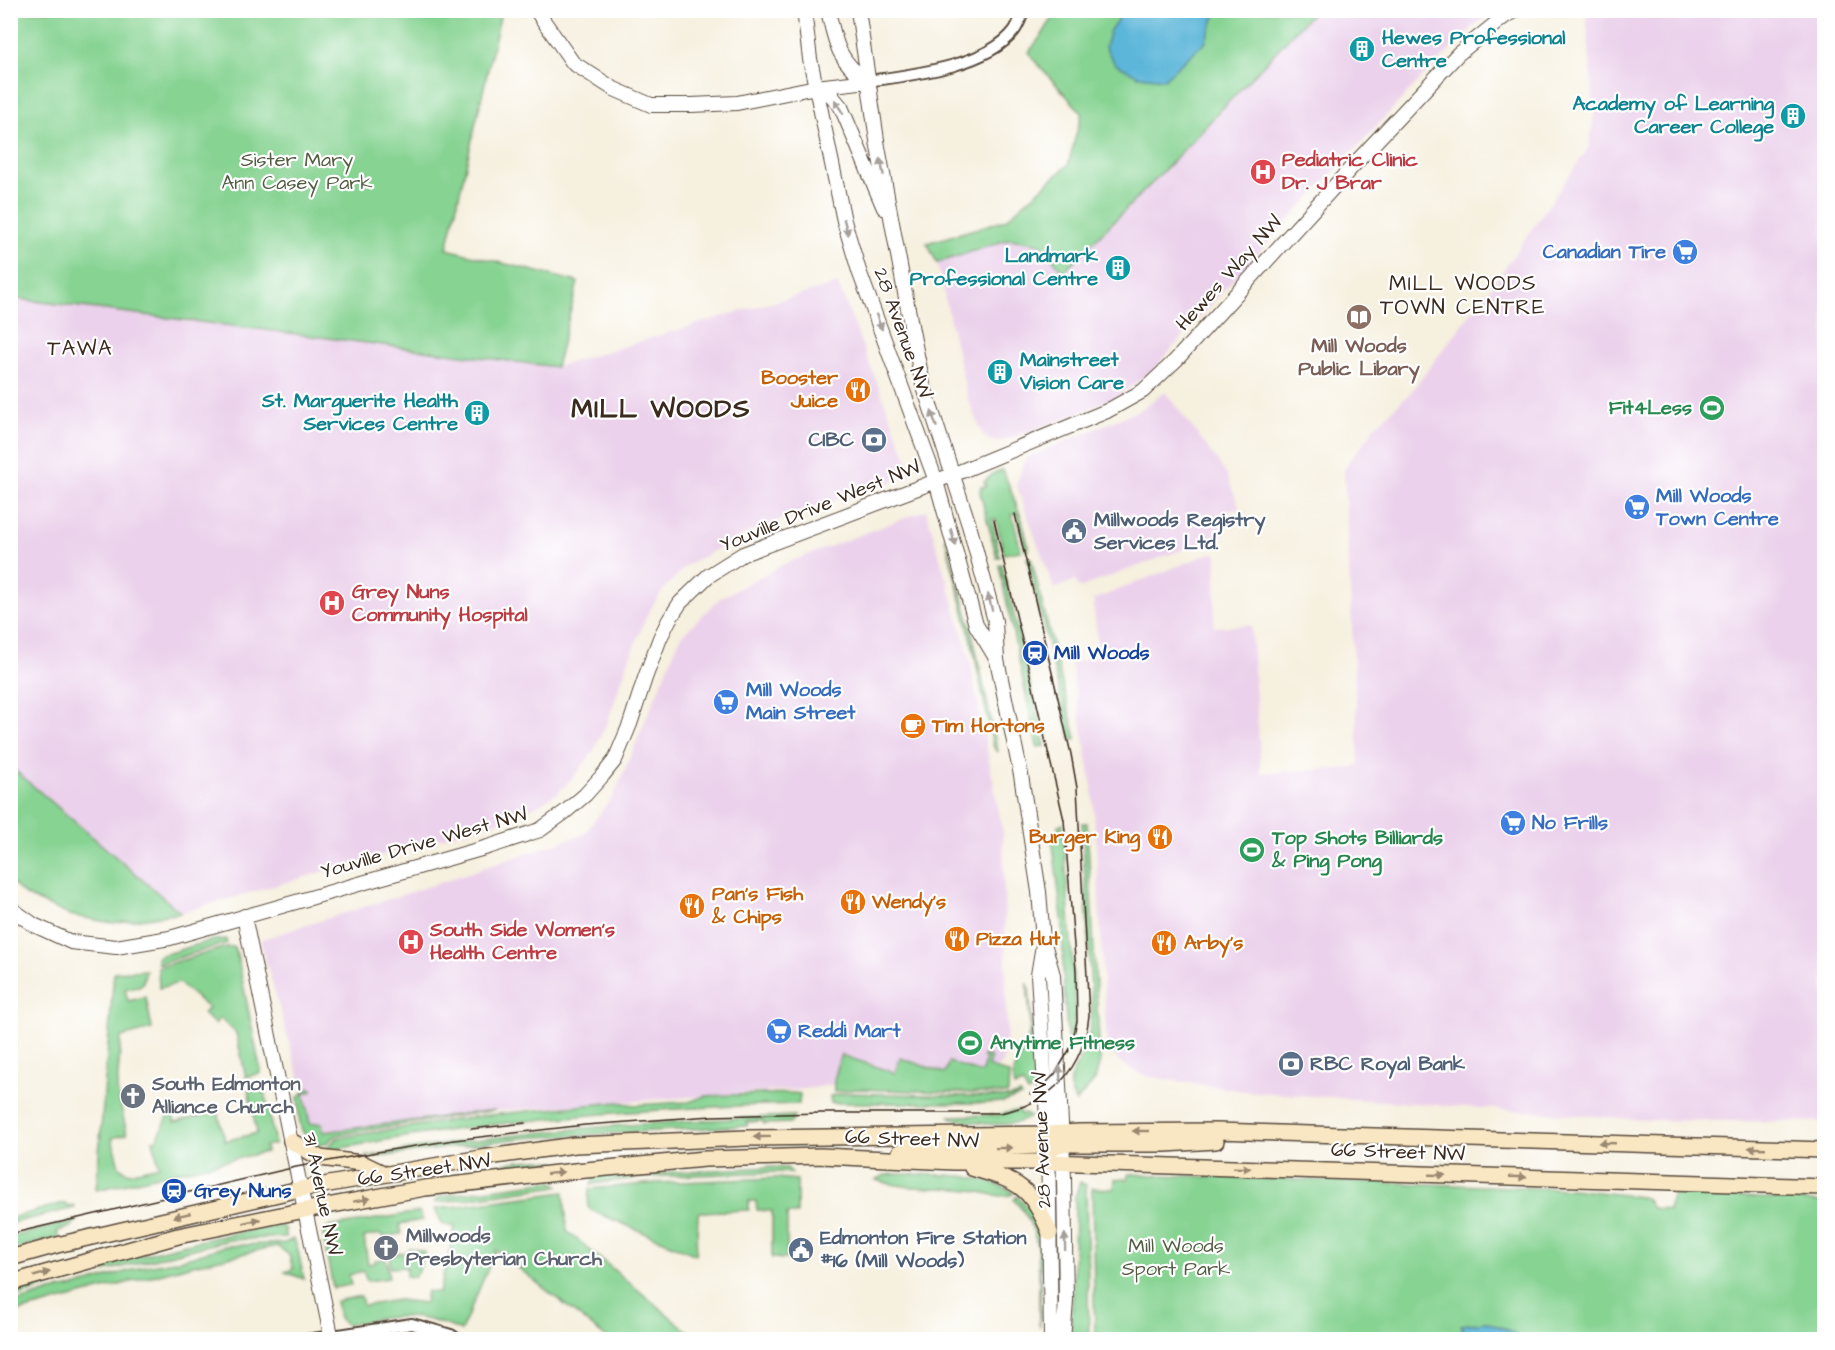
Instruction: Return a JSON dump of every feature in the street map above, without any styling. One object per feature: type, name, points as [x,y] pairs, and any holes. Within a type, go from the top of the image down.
[{"type":"main road","name":"66 Street NW","points":[[10,1258],[300,1189],[481,1158],[575,1145],[758,1137],[1055,1139],[1165,1144],[1325,1134],[1824,1150]]},
{"type":"main road","points":[[885,1159],[905,1150],[1034,1147],[1055,1139],[1058,1145],[1051,1149],[1048,1162]]},
{"type":"main road","points":[[291,1141],[314,1156],[362,1163],[385,1174]]},
{"type":"main road","name":"66 Street NW","points":[[10,1283],[178,1236],[305,1210],[425,1188],[660,1162],[779,1156],[955,1162],[1048,1162],[1824,1187]]},
{"type":"main road","points":[[955,1162],[1009,1179],[1022,1188],[1030,1195],[1050,1233]]},
{"type":"street","points":[[536,10],[573,63],[614,89],[651,105],[737,103],[816,87],[911,75],[955,65],[993,49],[1014,31],[1024,10]]},
{"type":"street","name":"28 Avenue NW","points":[[804,10],[810,59],[844,221],[859,271],[936,481],[976,625],[997,660]]},
{"type":"street","points":[[828,10],[836,44],[850,67],[868,81]]},
{"type":"street","name":"28 Avenue NW","points":[[858,10],[878,147],[923,384],[969,525],[995,621],[997,660],[1021,775],[1039,892],[1043,940],[1053,975],[1055,1139],[1064,1163],[1066,1301],[1064,1340]]},
{"type":"street","name":"Hewes Way NW","points":[[952,475],[1107,411],[1134,397],[1154,382],[1458,54],[1504,16],[1516,10]]},
{"type":"street","points":[[816,87],[831,95],[841,107],[896,237]]},
{"type":"street","name":"Youville Drive West NW","points":[[10,908],[34,925],[71,942],[116,947],[170,938],[540,830],[585,795],[615,760],[660,638],[680,603],[708,576],[743,554],[952,475]]},
{"type":"street","name":"31 Avenue NW","points":[[244,916],[331,1337]]},
{"type":"street","name":"28 Avenue NW","points":[[1048,1162],[1051,1340]]},
{"type":"street","points":[[306,1340],[412,1324],[451,1335],[458,1340]]},
{"type":"shaded area","points":[[1314,11],[1498,11],[1476,24],[1413,87],[1230,283],[1155,368],[1119,396],[1055,422],[1002,441],[992,441],[983,436],[968,400],[937,263],[1010,239],[1041,244],[1063,271],[1154,181]]},
{"type":"shaded area","points":[[1586,11],[1824,11],[1824,1122],[1645,1120],[1244,1091],[1151,1077],[1135,1072],[1119,1061],[1107,1048],[1093,793],[1071,663],[1099,657],[1093,600],[1211,553],[1217,554],[1214,627],[1251,625],[1261,773],[1353,768],[1359,763],[1344,471],[1349,461],[1372,433],[1372,429],[1410,393],[1495,282],[1589,147],[1594,114]]},
{"type":"shaded area","name":"Grey Nuns Community Hospital","points":[[838,284],[913,474],[751,531],[686,566],[662,591],[647,615],[607,723],[593,752],[558,793],[534,807],[500,821],[180,913],[11,767],[11,298],[556,367]]},
{"type":"shaded area","points":[[1165,392],[1227,476],[1240,509],[1226,511],[1224,534],[1079,588],[1075,580],[1054,589],[1016,484],[1026,458],[1140,410]]},
{"type":"shaded area","points":[[926,510],[968,652],[1003,833],[1007,1034],[1002,1064],[978,1077],[858,1081],[805,1089],[490,1111],[324,1132],[310,1125],[304,1094],[260,940],[584,834],[614,795],[681,636],[719,599],[784,564]]},
{"type":"green space","name":"Sister Mary Ann Casey Park","points":[[10,11],[496,11],[500,17],[447,249],[578,282],[556,367],[11,298]]},
{"type":"green space","points":[[1057,11],[1314,11],[1154,181],[1063,272],[1041,244],[1010,239],[937,263],[927,243],[1005,220],[1068,165],[1082,113],[1029,52]]},
{"type":"green space","points":[[1003,470],[1022,520],[1029,550],[1026,551],[1017,513],[1012,515],[1021,551],[1004,554],[996,519],[992,519],[1000,557],[997,558],[980,492],[981,487],[986,486],[984,482],[994,473]]},
{"type":"green space","points":[[945,537],[970,623],[998,752],[993,746],[974,652]]},
{"type":"green space","points":[[1027,558],[1031,558],[1076,739],[1071,740]]},
{"type":"green space","points":[[1002,564],[1045,746],[1037,747],[999,565]]},
{"type":"green space","points":[[11,767],[180,913],[112,923],[69,915],[25,895],[11,882]]},
{"type":"green space","points":[[1082,823],[1087,823],[1100,1061],[1095,1080],[1076,1102],[1070,1080],[1087,1044],[1092,1011]]},
{"type":"green space","points":[[1063,824],[1075,1002],[1074,1024],[1068,1049],[1063,974],[1063,926],[1052,838],[1059,837],[1058,825]]},
{"type":"green space","points":[[226,939],[227,943],[158,964],[159,956],[213,940]]},
{"type":"green space","points":[[234,947],[237,954],[261,1073],[246,1077],[236,1033],[220,1018],[215,1024],[203,1014],[208,1008],[179,983],[159,988],[158,967]]},
{"type":"green space","points":[[146,970],[143,983],[125,989],[128,1001],[146,997],[152,1029],[121,1037],[117,1089],[127,1134],[112,1138],[119,1167],[129,1173],[159,1166],[153,1140],[157,1139],[172,1112],[175,1122],[218,1112],[225,1141],[257,1133],[248,1089],[265,1093],[275,1144],[265,1146],[266,1152],[96,1190],[114,972]]},
{"type":"green space","points":[[1027,983],[1036,1088],[1028,1093],[1023,1084],[1014,1087],[1013,1081],[1015,1069],[1029,1035]]},
{"type":"green space","points":[[841,1055],[895,1073],[900,1058],[945,1073],[949,1062],[981,1073],[986,1059],[984,1055],[991,1057],[988,1066],[1009,1074],[1008,1093],[857,1089],[834,1092],[834,1080]]},
{"type":"green space","points":[[309,1088],[312,1091],[304,1094],[310,1124],[321,1123],[324,1132],[495,1110],[337,1135],[325,1144],[318,1145],[305,1136],[299,1119],[298,1097]]},
{"type":"green space","points":[[846,1093],[1010,1097],[1020,1094],[1021,1096],[1003,1102],[984,1103],[831,1103],[830,1096]]},
{"type":"green space","points":[[800,1094],[799,1104],[562,1117],[444,1131],[327,1151],[326,1149],[337,1138],[479,1116],[618,1102],[634,1105],[689,1102],[705,1096]]},
{"type":"green space","points":[[1019,1110],[1021,1115],[1025,1114],[1030,1117],[1002,1125],[953,1119],[950,1116],[997,1115]]},
{"type":"green space","points":[[795,1116],[791,1123],[764,1124],[763,1121],[747,1122],[747,1126],[523,1138],[364,1157],[544,1132],[651,1123]]},
{"type":"green space","points":[[517,1161],[555,1162],[463,1175],[463,1173]]},
{"type":"green space","points":[[787,1168],[792,1173],[646,1177],[591,1184],[594,1178],[601,1176]]},
{"type":"green space","points":[[893,1174],[970,1177],[999,1185],[1013,1194],[997,1195],[970,1190],[911,1187],[876,1180]]},
{"type":"green space","name":"Mill Woods Sport Park","points":[[1129,1174],[1572,1189],[1641,1197],[1647,1199],[1652,1208],[1668,1210],[1672,1196],[1677,1193],[1824,1202],[1824,1339],[1095,1339],[1092,1188],[1114,1189],[1115,1179],[1128,1179]]},
{"type":"green space","points":[[776,1178],[797,1180],[797,1214],[787,1214],[787,1259],[772,1258],[772,1211],[757,1210],[756,1201],[749,1201],[749,1210],[698,1214],[696,1255],[588,1207],[589,1189],[657,1183]]},
{"type":"green space","points":[[551,1181],[559,1186],[435,1203],[436,1199],[443,1196]]},
{"type":"green space","points":[[1080,1182],[1086,1185],[1089,1339],[1070,1340],[1075,1197]]},
{"type":"green space","points":[[564,1192],[567,1231],[697,1339],[608,1339],[496,1250],[461,1331],[431,1320],[417,1318],[390,1317],[346,1325],[339,1318],[336,1301],[361,1296],[363,1306],[398,1300],[425,1303],[427,1291],[439,1293],[455,1227],[442,1224],[435,1209]]},
{"type":"green space","points":[[1017,1196],[1036,1220],[1041,1241],[1040,1328],[1039,1260],[1035,1235],[1023,1211],[1014,1200]]},
{"type":"green space","points":[[60,1204],[74,1205],[75,1208],[11,1223],[11,1218]]},
{"type":"green space","points":[[419,1212],[423,1220],[400,1224],[401,1234],[364,1237],[368,1264],[375,1263],[375,1260],[386,1259],[389,1278],[367,1281],[363,1271],[349,1275],[351,1285],[333,1288],[323,1235],[328,1227]]},
{"type":"green space","points":[[78,1220],[70,1227],[57,1231],[59,1237],[11,1250],[11,1237]]},
{"type":"green space","points":[[282,1226],[286,1230],[284,1231],[286,1237],[229,1240],[50,1285],[11,1299],[11,1293],[110,1264],[176,1246]]},
{"type":"green space","points":[[293,1239],[297,1246],[304,1279],[285,1272],[293,1269],[289,1255],[277,1246],[193,1265],[11,1314],[11,1304],[145,1266],[180,1260],[225,1246],[285,1243]]},
{"type":"green space","points":[[409,1248],[425,1252],[414,1277],[406,1276],[406,1267],[390,1268],[390,1255],[407,1252]]},
{"type":"water","points":[[1124,11],[1217,11],[1205,42],[1164,79],[1139,76],[1115,64],[1105,47],[1110,30]]},
{"type":"water","points":[[1485,1322],[1509,1331],[1521,1339],[1466,1339],[1461,1325]]},
{"type":"tram line","points":[[10,1234],[296,1167],[454,1140],[585,1125],[712,1116],[821,1113],[1000,1113],[1036,1101],[1050,1091],[1073,1066],[1086,1034],[1089,1015],[1077,788],[1015,514]]},
{"type":"tram line","points":[[994,520],[1064,820],[1076,971],[1077,1021],[1071,1047],[1055,1074],[1030,1094]]},
{"type":"tram line","points":[[471,1129],[525,1123]]},
{"type":"place","name":"Hewes Professional Centre","points":[[1362,49]]},
{"type":"place","name":"Academy of Learning Career College","points":[[1793,116]]},
{"type":"place","name":"Pediatric Clinic Dr. J Brar","points":[[1263,172]]},
{"type":"place","name":"Canadian Tire","points":[[1685,252]]},
{"type":"place","name":"Landmark Professional Centre","points":[[1118,268]]},
{"type":"place","name":"Mill Woods Public Libary","points":[[1359,317]]},
{"type":"place","name":"Mainstreet Vision Care","points":[[1000,372]]},
{"type":"place","name":"Booster Juice","points":[[858,390]]},
{"type":"place","name":"Fit4Less","points":[[1712,408]]},
{"type":"place","name":"St. Marguerite Health Services Centre","points":[[477,413]]},
{"type":"place","name":"CIBC","points":[[874,440]]},
{"type":"place","name":"Mill Woods Town Centre","points":[[1637,507]]},
{"type":"place","name":"Millwoods Registry Services Ltd.","points":[[1074,531]]},
{"type":"place","name":"Grey Nuns Community Hospital","points":[[332,603]]},
{"type":"place","name":"Mill Woods","points":[[1035,653]]},
{"type":"place","name":"Mill Woods Main Street","points":[[726,702]]},
{"type":"place","name":"Tim Hortons","points":[[913,726]]},
{"type":"place","name":"No Frills","points":[[1513,823]]},
{"type":"place","name":"Burger King","points":[[1160,837]]},
{"type":"place","name":"Top Shots Billiards & Ping Pong","points":[[1252,850]]},
{"type":"place","name":"Wendy's","points":[[853,902]]},
{"type":"place","name":"Pan's Fish & Chips","points":[[692,906]]},
{"type":"place","name":"Pizza Hut","points":[[957,939]]},
{"type":"place","name":"South Side Women's Health Centre","points":[[411,942]]},
{"type":"place","name":"Arby's","points":[[1164,943]]},
{"type":"place","name":"Reddi Mart","points":[[779,1031]]},
{"type":"place","name":"Anytime Fitness","points":[[970,1043]]},
{"type":"place","name":"RBC Royal Bank","points":[[1291,1064]]},
{"type":"place","name":"South Edmonton Alliance Church","points":[[133,1096]]},
{"type":"place","name":"Grey Nuns","points":[[174,1191]]},
{"type":"place","name":"Millwoods Presbyterian Church","points":[[386,1248]]},
{"type":"place","name":"Edmonton Fire Station #16 (Mill Woods)","points":[[801,1250]]},
{"type":"district","name":"MILL WOODS TOWN CENTRE","points":[[1463,295]]},
{"type":"district","name":"TAWA","points":[[80,348]]},
{"type":"district","name":"MILL WOODS","points":[[661,409]]}]
